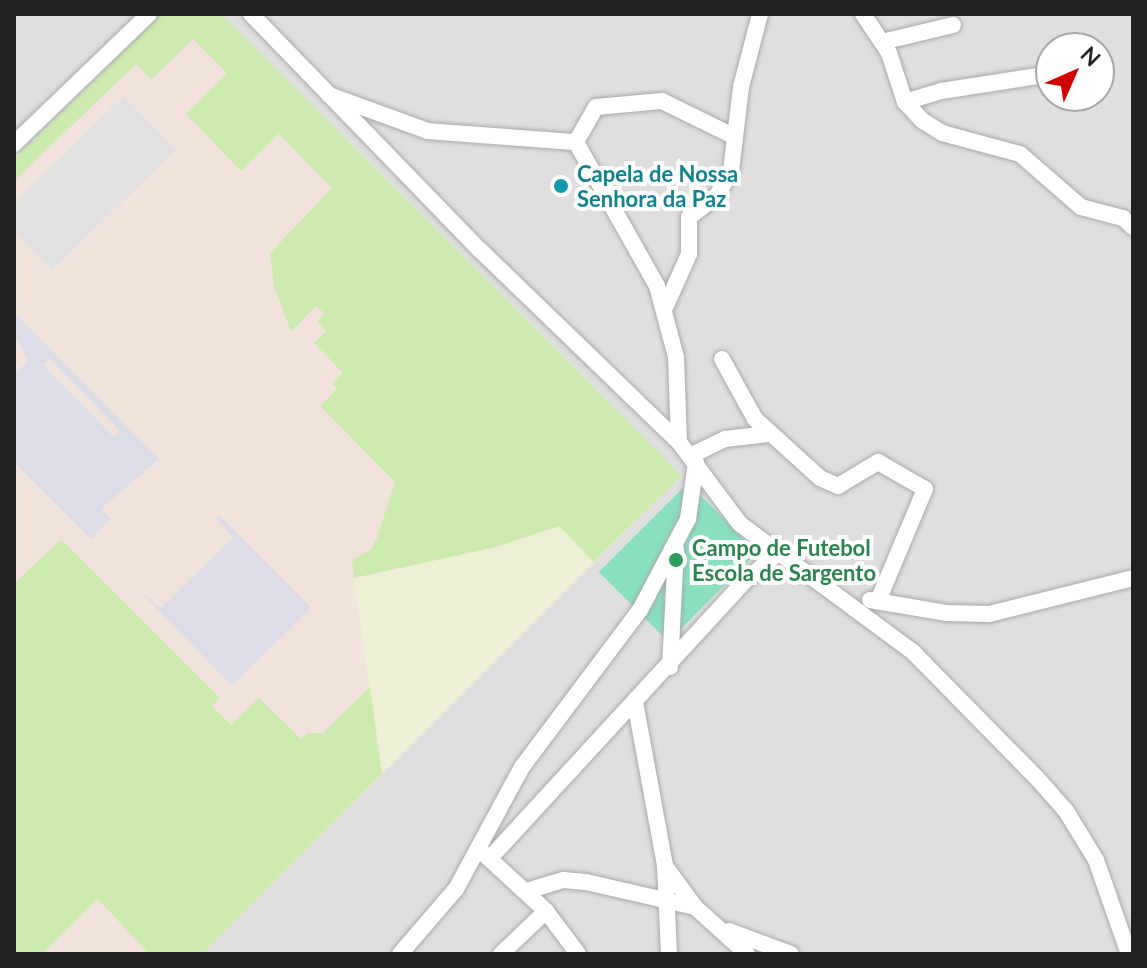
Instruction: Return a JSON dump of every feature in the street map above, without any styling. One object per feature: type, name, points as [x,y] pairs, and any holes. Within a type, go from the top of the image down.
[{"type":"street","points":[[14,144],[149,14]]},
{"type":"street","points":[[251,14],[326,94],[679,442],[740,524],[838,592],[913,652],[1066,811],[1096,860],[1129,954]]},
{"type":"street","points":[[664,310],[689,254],[689,217],[721,191],[731,171],[733,136],[760,14]]},
{"type":"street","points":[[863,14],[882,42],[905,102],[942,133],[1020,154],[1081,207],[1123,218],[1133,227]]},
{"type":"street","points":[[882,42],[953,25]]},
{"type":"street","points":[[905,102],[941,91],[1035,76]]},
{"type":"street","points":[[326,94],[428,131],[576,142]]},
{"type":"street","points":[[576,142],[596,107],[662,101],[733,136]]},
{"type":"street","points":[[576,142],[635,240],[664,310],[676,357],[679,442]]},
{"type":"street","points":[[722,359],[768,434],[831,484],[847,483],[878,462],[925,489],[878,601]]},
{"type":"street","points":[[693,459],[725,439],[768,434]]},
{"type":"street","points":[[486,854],[522,767],[640,610],[676,546],[688,519],[693,459]]},
{"type":"street","points":[[670,667],[676,546]]},
{"type":"street","points":[[400,954],[486,854],[670,667],[746,580],[778,553]]},
{"type":"street","points":[[838,592],[946,613],[989,614],[1133,578]]},
{"type":"street","points":[[635,702],[665,866],[664,899],[669,954]]},
{"type":"street","points":[[486,854],[546,911],[576,953]]},
{"type":"street","points":[[665,866],[695,907],[747,954]]},
{"type":"street","points":[[527,891],[563,880],[695,907]]},
{"type":"street","points":[[501,954],[546,911]]},
{"type":"street","points":[[713,925],[791,954]]},
{"type":"shaded area","points":[[14,14],[1133,14],[1133,954],[14,954]]},
{"type":"shaded area","points":[[160,14],[221,14],[682,476],[202,954],[14,954],[14,159]]},
{"type":"shaded area","points":[[124,96],[176,150],[52,270],[14,231],[14,203]]},
{"type":"shaded area","points":[[14,312],[159,459],[101,509],[111,519],[91,539],[14,462],[14,375],[28,361],[14,333]],"holes":[[[49,359],[120,431],[114,437],[43,365]]]},
{"type":"shaded area","points":[[214,516],[221,517],[311,608],[232,686],[140,591],[161,608],[233,537]]},
{"type":"green space","points":[[160,14],[221,14],[682,476],[594,562],[559,526],[496,547],[354,578],[352,560],[370,550],[377,538],[395,482],[320,406],[337,389],[332,383],[343,373],[314,343],[326,331],[317,321],[324,313],[316,306],[291,332],[274,286],[270,253],[332,188],[279,134],[241,171],[186,114],[227,73],[193,39],[151,80],[136,64],[14,181],[14,159]]},
{"type":"green space","name":"Campo de Futebol Escola de Sargento","points":[[688,483],[757,552],[668,641],[599,572]]},
{"type":"green space","points":[[559,526],[594,562],[382,774],[354,578],[496,547]]},
{"type":"green space","points":[[61,539],[220,698],[212,706],[231,725],[259,698],[301,739],[308,733],[323,733],[370,687],[382,774],[202,954],[149,954],[98,899],[42,954],[14,954],[14,584]]},
{"type":"place","name":"Capela de Nossa Senhora da Paz","points":[[561,186]]},
{"type":"place","name":"Campo de Futebol Escola de Sargento","points":[[676,560]]}]
